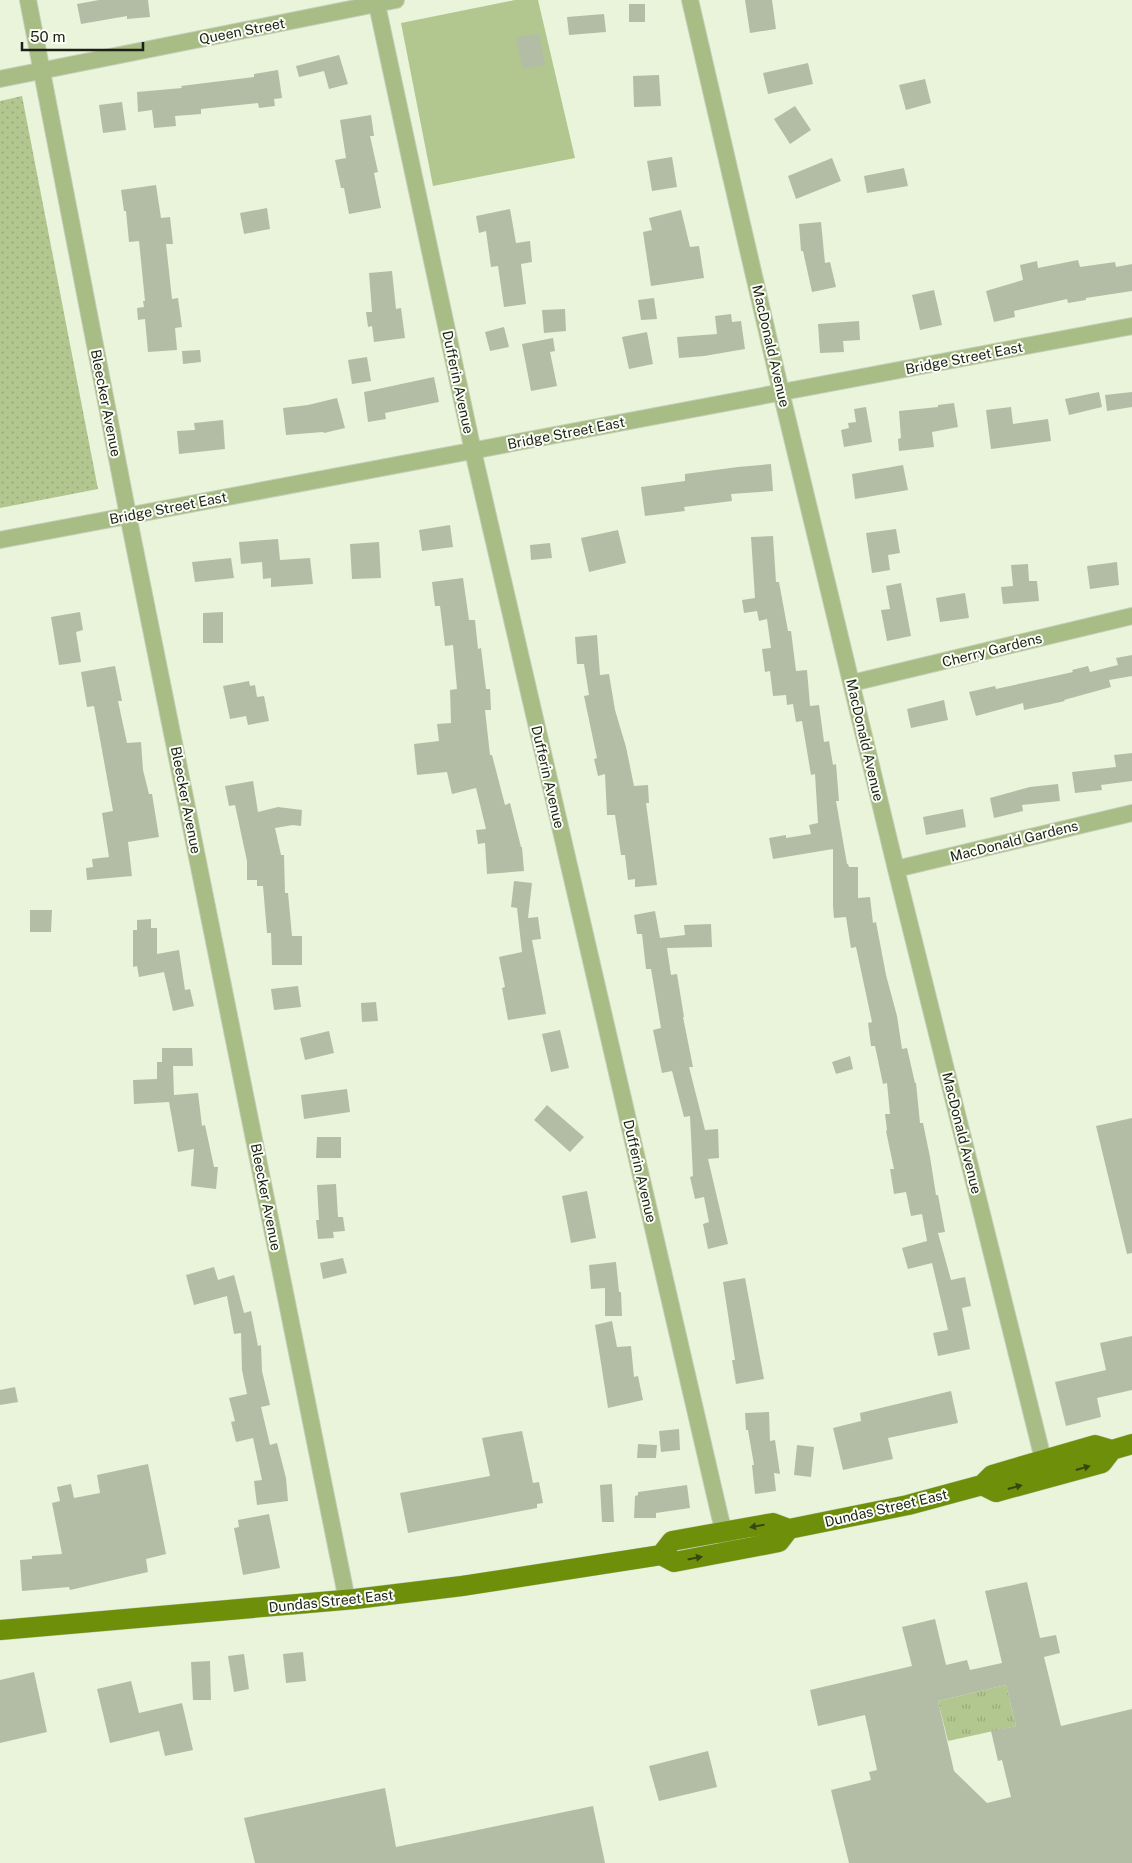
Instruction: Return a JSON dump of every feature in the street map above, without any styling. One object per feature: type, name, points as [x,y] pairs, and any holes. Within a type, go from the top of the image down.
[{"type":"main road","name":"Dundas Street East","points":[[661,1555],[672,1541],[773,1523],[789,1529],[908,1505],[982,1486],[992,1475],[1046,1469],[1095,1445],[1112,1450],[1132,1444]]},
{"type":"main road","name":"Dundas Street East","points":[[0,1630],[347,1600],[462,1586],[661,1555],[674,1562],[779,1542],[789,1529]]},
{"type":"street","name":"Bleecker Avenue","points":[[28,0],[128,515],[347,1600]]},
{"type":"street","name":"Queen Street","points":[[0,79],[377,2],[396,0]]},
{"type":"street","name":"MacDonald Avenue","points":[[690,0],[781,392],[896,869],[1046,1469]]},
{"type":"street","name":"Dufferin Avenue","points":[[377,2],[473,451],[723,1532],[730,1551]]},
{"type":"street","name":"Bridge Street East","points":[[0,540],[1132,326]]},
{"type":"street","name":"Cherry Gardens","points":[[852,683],[1132,616]]},
{"type":"street","name":"MacDonald Gardens","points":[[896,869],[1132,813]]},
{"type":"green space","points":[[515,0],[538,0],[575,158],[433,186],[401,23]]},
{"type":"green space","points":[[22,96],[98,489],[0,508],[0,101]]},
{"type":"green space","points":[[1006,1685],[1016,1726],[948,1741],[938,1701]]},
{"type":"building","points":[[99,0],[148,0],[150,17],[127,19],[127,16],[81,24],[77,4]]},
{"type":"building","points":[[745,0],[772,0],[776,29],[750,33]]},
{"type":"building","points":[[629,4],[645,4],[645,22],[629,22]]},
{"type":"building","points":[[604,14],[606,32],[569,35],[567,17]]},
{"type":"building","points":[[539,33],[545,65],[523,69],[516,38]]},
{"type":"building","points":[[339,55],[348,84],[329,89],[324,71],[299,77],[296,66]]},
{"type":"building","points":[[808,63],[813,84],[768,94],[763,73]]},
{"type":"building","points":[[278,70],[282,98],[274,99],[275,106],[259,108],[258,103],[201,109],[201,114],[175,116],[176,126],[154,128],[152,110],[138,112],[137,92],[182,88],[181,86],[254,77],[254,74]]},
{"type":"building","points":[[659,75],[661,106],[634,107],[633,76]]},
{"type":"building","points":[[925,79],[931,103],[906,110],[899,85]]},
{"type":"building","points":[[122,102],[126,130],[103,133],[99,105]]},
{"type":"building","points":[[795,106],[811,130],[790,144],[774,119]]},
{"type":"building","points":[[371,115],[374,136],[370,136],[378,172],[374,173],[381,208],[349,214],[344,188],[341,188],[335,160],[346,158],[340,120]]},
{"type":"building","points":[[672,157],[677,187],[652,191],[647,161]]},
{"type":"building","points":[[832,158],[841,181],[796,199],[788,176]]},
{"type":"building","points":[[904,168],[908,186],[867,193],[864,176]]},
{"type":"building","points":[[156,185],[161,218],[170,217],[173,244],[166,244],[172,299],[178,298],[182,327],[175,328],[177,350],[148,352],[145,319],[138,320],[137,308],[144,307],[143,301],[145,301],[139,241],[129,242],[126,211],[124,211],[121,190]]},
{"type":"building","points":[[267,208],[270,229],[244,234],[240,213]]},
{"type":"building","points":[[510,209],[516,243],[530,241],[532,262],[521,264],[526,304],[504,307],[498,266],[491,267],[486,231],[479,233],[476,216]]},
{"type":"building","points":[[681,210],[690,247],[699,246],[704,278],[651,286],[643,232],[652,230],[649,218]]},
{"type":"building","points":[[821,222],[825,263],[830,262],[836,287],[812,292],[803,251],[801,251],[799,224]]},
{"type":"building","points":[[1078,260],[1080,267],[1115,262],[1116,267],[1132,264],[1132,291],[1086,298],[1086,300],[1068,303],[1067,299],[1014,311],[1015,317],[994,322],[986,291],[1023,280],[1020,265],[1037,261],[1038,268]]},
{"type":"building","points":[[392,271],[396,309],[401,308],[405,338],[374,342],[372,326],[368,327],[366,312],[372,312],[369,273]]},
{"type":"building","points":[[934,290],[942,325],[920,330],[912,295]]},
{"type":"building","points":[[654,298],[657,319],[641,320],[638,300]]},
{"type":"building","points":[[565,309],[566,331],[544,333],[542,310]]},
{"type":"building","points":[[731,314],[732,322],[741,321],[745,349],[679,358],[677,337],[717,334],[715,316]]},
{"type":"building","points":[[859,321],[860,340],[843,341],[844,352],[820,353],[818,324]]},
{"type":"building","points":[[504,327],[509,347],[490,351],[485,332]]},
{"type":"building","points":[[647,332],[653,364],[629,369],[622,337]]},
{"type":"building","points":[[553,338],[555,351],[550,352],[557,386],[531,391],[522,344]]},
{"type":"building","points":[[200,350],[201,362],[183,364],[182,351]]},
{"type":"building","points":[[367,357],[371,381],[352,384],[348,360]]},
{"type":"building","points":[[434,377],[439,402],[385,413],[386,419],[368,422],[364,392]]},
{"type":"building","points":[[1099,392],[1102,407],[1069,415],[1065,399]]},
{"type":"building","points":[[1132,392],[1132,407],[1107,411],[1105,395]]},
{"type":"building","points":[[337,398],[345,428],[324,433],[286,435],[283,408],[308,405]]},
{"type":"building","points":[[954,403],[958,427],[932,432],[934,447],[899,451],[898,439],[901,438],[899,411],[938,407],[938,405]]},
{"type":"building","points":[[866,407],[872,442],[844,447],[841,430],[849,428],[848,423],[856,422],[854,409]]},
{"type":"building","points":[[1011,407],[1013,424],[1048,419],[1051,441],[991,449],[986,410]]},
{"type":"building","points":[[223,420],[225,449],[179,454],[177,431],[195,430],[194,423]]},
{"type":"building","points":[[771,464],[773,491],[731,494],[732,501],[684,507],[685,511],[645,516],[641,487],[685,481],[685,474]]},
{"type":"building","points":[[903,465],[908,490],[855,499],[852,474]]},
{"type":"building","points":[[450,525],[453,547],[422,551],[419,530]]},
{"type":"building","points":[[896,529],[900,553],[888,555],[890,570],[872,573],[866,533]]},
{"type":"building","points":[[618,530],[626,563],[589,572],[581,538]]},
{"type":"building","points":[[773,536],[776,582],[779,582],[788,631],[791,631],[796,671],[807,670],[810,706],[819,705],[824,742],[829,741],[833,765],[836,764],[839,801],[836,801],[847,864],[849,867],[858,867],[858,898],[870,897],[873,923],[876,922],[886,975],[897,1016],[902,1049],[907,1048],[916,1083],[920,1123],[923,1123],[936,1195],[938,1195],[945,1232],[938,1233],[951,1280],[965,1277],[971,1306],[962,1308],[970,1349],[938,1356],[933,1333],[948,1330],[932,1263],[908,1269],[902,1248],[927,1241],[922,1214],[911,1216],[906,1192],[894,1194],[890,1169],[894,1169],[886,1131],[885,1114],[890,1114],[887,1083],[883,1084],[875,1046],[871,1046],[868,1023],[872,1022],[856,947],[851,948],[846,917],[834,918],[833,849],[773,859],[769,838],[786,835],[786,838],[811,834],[809,825],[818,823],[815,774],[811,775],[802,721],[796,722],[793,704],[787,705],[786,695],[773,696],[770,671],[765,672],[762,649],[771,648],[767,619],[759,621],[757,611],[744,613],[742,600],[755,598],[751,537]]},
{"type":"building","points":[[278,539],[280,560],[310,558],[313,584],[271,587],[271,578],[263,579],[262,562],[241,564],[239,542]]},
{"type":"building","points":[[379,542],[381,578],[352,579],[350,544]]},
{"type":"building","points":[[550,543],[552,558],[531,560],[530,545]]},
{"type":"building","points":[[231,558],[234,578],[195,582],[192,562]]},
{"type":"building","points":[[1117,562],[1119,585],[1090,589],[1087,566]]},
{"type":"building","points":[[1028,564],[1029,581],[1037,581],[1039,601],[1003,604],[1001,587],[1013,586],[1011,565]]},
{"type":"building","points":[[463,578],[469,620],[475,620],[478,649],[481,648],[486,689],[490,689],[491,710],[485,710],[490,755],[492,755],[505,805],[510,803],[522,847],[524,871],[487,874],[485,843],[478,844],[476,830],[486,829],[476,788],[452,794],[447,772],[417,775],[414,744],[439,741],[437,724],[451,723],[450,690],[457,689],[453,645],[445,646],[440,606],[435,606],[432,582]]},
{"type":"building","points":[[901,583],[911,636],[887,641],[881,610],[890,609],[886,586]]},
{"type":"building","points":[[965,593],[969,618],[940,622],[936,598]]},
{"type":"building","points":[[80,612],[83,630],[76,632],[81,662],[59,665],[51,617]]},
{"type":"building","points":[[223,612],[223,643],[203,643],[203,613]]},
{"type":"building","points":[[597,635],[600,675],[609,674],[615,710],[626,747],[634,786],[648,785],[649,803],[646,803],[657,885],[635,887],[635,879],[628,880],[625,855],[621,855],[615,815],[607,815],[605,774],[598,776],[594,759],[597,758],[584,696],[589,695],[584,664],[577,664],[575,637]]},
{"type":"building","points":[[1132,655],[1132,676],[1109,680],[1111,687],[1065,701],[1024,710],[1023,703],[976,716],[969,692],[995,686],[996,689],[1073,672],[1072,670],[1088,666],[1090,672],[1118,665],[1116,658]]},
{"type":"building","points":[[115,666],[122,701],[118,701],[127,743],[141,742],[143,770],[149,794],[152,794],[159,837],[128,842],[132,876],[87,880],[86,868],[93,867],[92,859],[109,857],[102,813],[113,811],[94,706],[87,707],[81,672]]},
{"type":"building","points":[[249,681],[250,686],[255,685],[257,697],[264,696],[269,721],[248,725],[246,716],[230,719],[223,686]]},
{"type":"building","points":[[944,700],[948,720],[911,728],[907,709]]},
{"type":"building","points":[[1132,753],[1132,781],[1101,785],[1102,790],[1075,793],[1072,772],[1116,767],[1114,755]]},
{"type":"building","points":[[253,781],[258,812],[278,807],[302,810],[301,826],[293,825],[275,828],[281,855],[284,855],[285,893],[288,893],[292,936],[302,936],[302,965],[272,965],[271,933],[267,933],[263,886],[257,886],[257,880],[247,880],[247,861],[235,805],[229,806],[225,786]]},
{"type":"building","points":[[1058,784],[1060,801],[1022,805],[1023,811],[994,818],[990,798],[1030,787]]},
{"type":"building","points":[[963,809],[966,827],[926,835],[923,817]]},
{"type":"building","points":[[514,881],[532,883],[528,918],[538,917],[541,939],[532,940],[546,1014],[508,1020],[502,988],[505,987],[499,957],[522,952],[517,908],[511,907]]},
{"type":"building","points":[[30,910],[52,910],[51,932],[30,932]]},
{"type":"building","points":[[655,911],[660,938],[685,935],[684,925],[711,924],[712,947],[667,948],[671,975],[677,974],[693,1067],[689,1067],[705,1130],[718,1129],[719,1158],[708,1159],[728,1244],[708,1249],[703,1224],[709,1222],[704,1197],[695,1199],[690,1177],[693,1176],[690,1116],[684,1117],[672,1071],[662,1073],[653,1030],[661,1028],[651,969],[646,969],[642,934],[637,934],[634,915]]},
{"type":"building","points":[[151,919],[151,928],[157,928],[157,954],[179,950],[185,990],[190,989],[194,1006],[173,1011],[164,972],[139,977],[137,966],[133,967],[133,930],[137,930],[137,920]]},
{"type":"building","points":[[298,986],[301,1007],[274,1010],[271,989]]},
{"type":"building","points":[[376,1002],[378,1021],[362,1022],[361,1003]]},
{"type":"building","points":[[560,1030],[569,1068],[551,1072],[542,1034]]},
{"type":"building","points":[[329,1031],[334,1053],[305,1060],[300,1038]]},
{"type":"building","points":[[162,1048],[192,1048],[193,1066],[173,1066],[174,1095],[198,1093],[202,1126],[205,1125],[214,1167],[218,1167],[216,1189],[191,1186],[194,1149],[178,1152],[169,1102],[134,1104],[133,1080],[157,1079],[157,1062],[162,1062]]},
{"type":"building","points":[[850,1056],[853,1069],[836,1074],[832,1062]]},
{"type":"building","points":[[347,1089],[350,1112],[304,1119],[301,1095]]},
{"type":"building","points":[[547,1105],[584,1137],[570,1152],[534,1120]]},
{"type":"building","points":[[1132,1118],[1132,1253],[1127,1254],[1096,1126]]},
{"type":"building","points":[[317,1137],[341,1137],[341,1158],[316,1158]]},
{"type":"building","points":[[336,1184],[338,1217],[343,1217],[345,1231],[333,1232],[334,1238],[318,1239],[316,1220],[319,1220],[317,1185]]},
{"type":"building","points":[[587,1191],[596,1238],[571,1243],[562,1196]]},
{"type":"building","points":[[343,1258],[347,1273],[323,1279],[320,1263]]},
{"type":"building","points":[[616,1262],[619,1292],[621,1292],[622,1316],[605,1316],[605,1288],[591,1289],[589,1265]]},
{"type":"building","points":[[214,1267],[218,1280],[234,1275],[244,1313],[251,1311],[258,1346],[261,1345],[262,1371],[270,1405],[261,1407],[270,1445],[277,1443],[286,1478],[288,1501],[257,1505],[254,1481],[262,1480],[253,1438],[236,1442],[231,1422],[235,1421],[229,1398],[247,1394],[242,1370],[241,1333],[234,1334],[227,1296],[194,1305],[186,1275]]},
{"type":"building","points":[[745,1278],[764,1379],[736,1384],[732,1360],[735,1360],[723,1282]]},
{"type":"building","points":[[612,1321],[617,1347],[631,1346],[634,1377],[638,1376],[643,1400],[608,1408],[595,1325]]},
{"type":"building","points":[[1132,1336],[1132,1390],[1097,1398],[1101,1417],[1066,1426],[1055,1382],[1106,1370],[1100,1343]]},
{"type":"building","points":[[15,1387],[18,1402],[0,1405],[0,1390]]},
{"type":"building","points":[[951,1391],[958,1423],[888,1438],[893,1459],[843,1470],[833,1428],[861,1421],[860,1413]]},
{"type":"building","points":[[769,1412],[770,1441],[775,1440],[780,1474],[774,1473],[776,1491],[755,1494],[752,1465],[754,1465],[748,1430],[746,1430],[745,1413]]},
{"type":"building","points":[[679,1429],[680,1450],[661,1452],[659,1431]]},
{"type":"building","points":[[522,1431],[533,1483],[539,1482],[543,1503],[537,1504],[537,1508],[408,1533],[400,1493],[490,1476],[482,1438]]},
{"type":"building","points":[[638,1444],[657,1445],[656,1458],[637,1458]]},
{"type":"building","points":[[797,1445],[814,1447],[811,1477],[794,1475]]},
{"type":"building","points":[[148,1464],[166,1554],[146,1559],[148,1572],[70,1590],[69,1587],[22,1591],[20,1560],[32,1559],[32,1556],[62,1554],[52,1503],[60,1501],[57,1487],[71,1484],[74,1498],[100,1493],[97,1475]]},
{"type":"building","points":[[612,1484],[614,1522],[602,1522],[600,1485]]},
{"type":"building","points":[[687,1485],[690,1508],[656,1513],[656,1518],[634,1518],[635,1496],[638,1495],[638,1492]]},
{"type":"building","points":[[269,1514],[280,1568],[243,1575],[234,1528],[239,1527],[238,1520]]},
{"type":"building","points":[[1027,1582],[1040,1638],[1056,1635],[1060,1653],[1044,1657],[1061,1726],[1132,1709],[1132,1863],[849,1863],[831,1790],[871,1780],[869,1772],[877,1770],[865,1715],[818,1726],[810,1690],[912,1666],[902,1627],[935,1619],[946,1665],[967,1660],[970,1670],[1002,1663],[985,1591]],"holes":[[[1006,1685],[1016,1726],[991,1731],[998,1761],[1002,1760],[1011,1797],[987,1803],[954,1771],[938,1701]]]},
{"type":"building","points":[[303,1652],[306,1681],[286,1683],[283,1654]]},
{"type":"building","points":[[244,1654],[249,1689],[234,1692],[228,1656]]},
{"type":"building","points":[[210,1661],[211,1700],[193,1700],[191,1662]]},
{"type":"building","points":[[34,1672],[47,1732],[0,1743],[0,1680]]},
{"type":"building","points":[[131,1681],[139,1713],[182,1703],[193,1750],[165,1756],[159,1731],[110,1743],[97,1689]]},
{"type":"building","points":[[708,1751],[717,1787],[659,1801],[649,1766]]},
{"type":"building","points":[[385,1788],[396,1847],[593,1806],[605,1863],[255,1863],[244,1818]]}]
